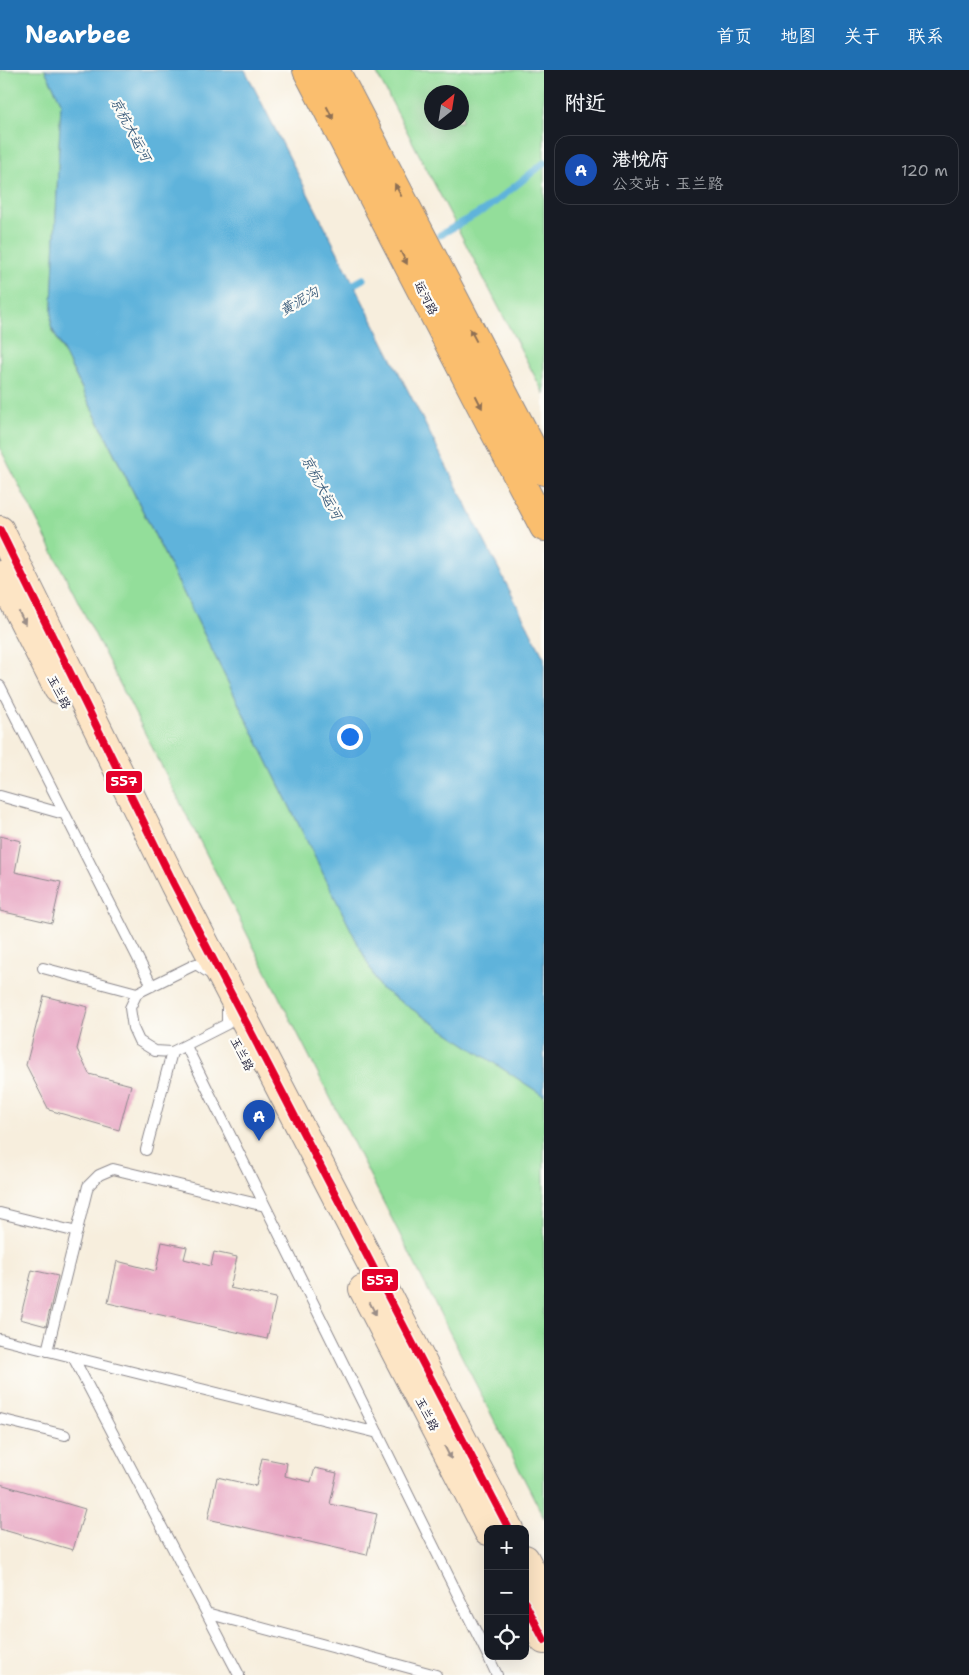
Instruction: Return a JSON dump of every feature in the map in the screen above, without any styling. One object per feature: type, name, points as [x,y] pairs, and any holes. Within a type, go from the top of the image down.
[{"type":"main road","name":"运河路","points":[[307,70],[544,527]]},
{"type":"main road","name":"运河路","points":[[335,70],[544,471]]},
{"type":"street","name":"玉兰路","points":[[0,530],[174,884],[507,1525]]},
{"type":"street","name":"玉兰路","points":[[0,574],[196,964],[485,1525]]},
{"type":"street","points":[[529,1568],[544,1596]]},
{"type":"street","points":[[529,1611],[544,1640]]},
{"type":"lane","points":[[0,686],[152,986]]},
{"type":"lane","points":[[0,796],[64,814]]},
{"type":"lane","points":[[43,968],[137,993],[196,964],[227,986],[227,1024],[172,1052],[155,1051],[139,1041],[133,1028],[130,1008],[137,993]]},
{"type":"lane","points":[[186,1046],[484,1648]]},
{"type":"lane","points":[[146,1150],[172,1052]]},
{"type":"lane","points":[[47,1351],[88,1186],[99,1175],[114,1169],[265,1206]]},
{"type":"lane","points":[[0,1213],[77,1232]]},
{"type":"lane","points":[[0,1339],[378,1433]]},
{"type":"lane","points":[[74,1357],[239,1675]]},
{"type":"lane","points":[[0,1419],[65,1435]]},
{"type":"lane","points":[[210,1614],[436,1675]]},
{"type":"lane","points":[[490,1660],[497,1675]]},
{"type":"green space","points":[[0,70],[45,70],[61,102],[51,327],[380,988],[544,1096],[544,1518],[0,448]]},
{"type":"green space","points":[[375,70],[544,70],[544,394]]},
{"type":"water","name":"京杭大运河","points":[[45,70],[245,70],[544,658],[544,1096],[380,988],[51,326],[61,102]]},
{"type":"building","points":[[0,836],[21,841],[15,872],[61,882],[52,923],[0,911]]},
{"type":"building","points":[[44,996],[88,1007],[77,1049],[89,1074],[131,1085],[119,1130],[49,1110],[26,1065]]},
{"type":"building","points":[[162,1242],[187,1247],[184,1259],[211,1266],[214,1252],[237,1257],[230,1288],[276,1298],[267,1339],[108,1303],[117,1261],[156,1271]]},
{"type":"building","points":[[32,1270],[58,1276],[46,1326],[20,1319]]},
{"type":"building","points":[[262,1458],[287,1463],[285,1476],[311,1482],[315,1468],[337,1473],[330,1504],[377,1514],[367,1555],[208,1519],[217,1477],[256,1486]]},
{"type":"building","points":[[0,1484],[85,1509],[73,1550],[0,1529]]},
{"type":"waterway","name":"黄泥沟","points":[[440,235],[489,207],[544,163]]},
{"type":"waterway","name":"黄泥沟","points":[[347,288],[363,279]]},
{"type":"transit line","name":"557","points":[[0,530],[174,884],[507,1525]]},
{"type":"transit line","name":"557","points":[[529,1611],[544,1640]]},
{"type":"place","name":"港悦府","points":[[259,1141]]}]
